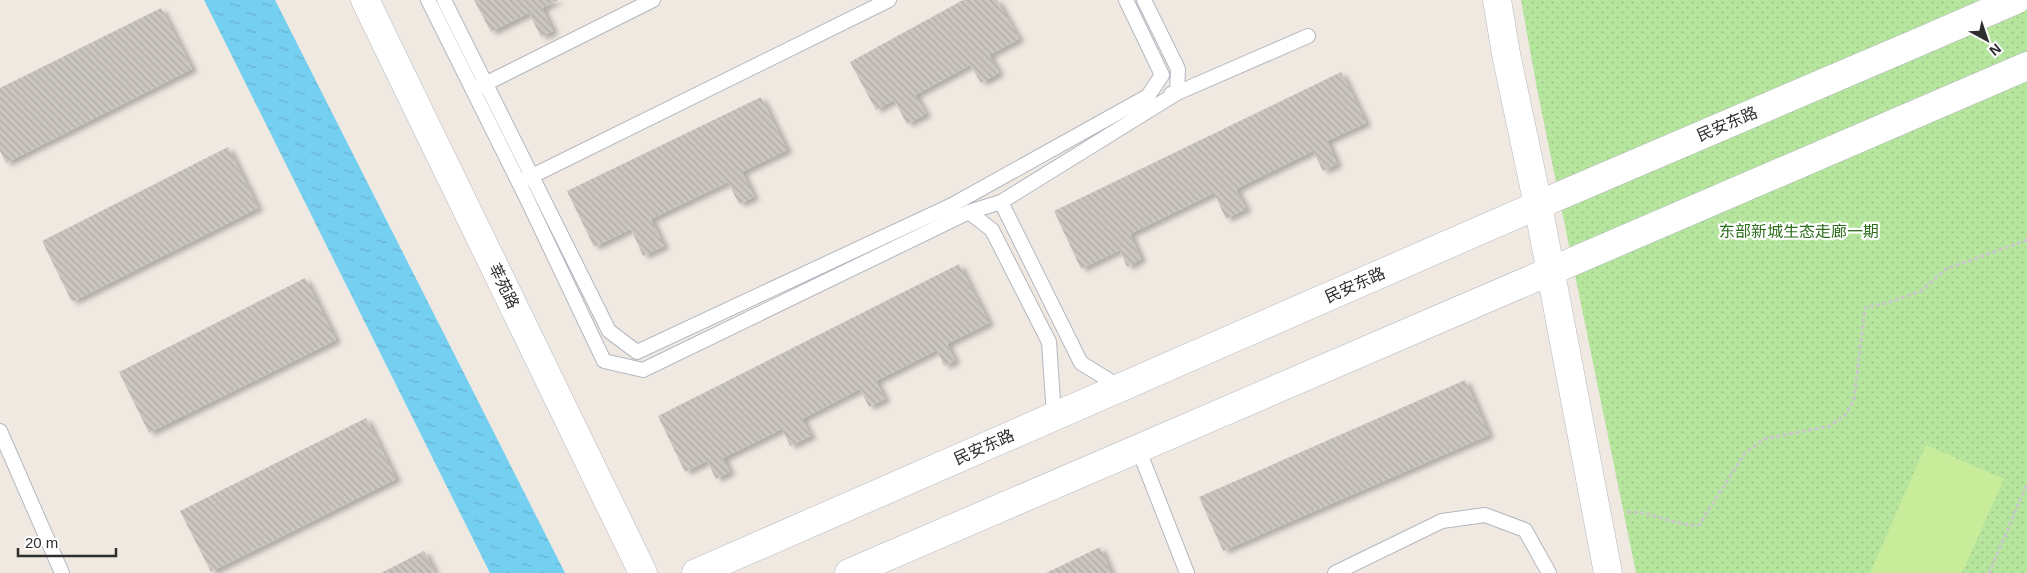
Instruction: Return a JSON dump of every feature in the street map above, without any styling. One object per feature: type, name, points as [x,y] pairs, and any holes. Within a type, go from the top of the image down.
[{"type":"main road","name":"莘苑路","points":[[365,0],[643,573]]},
{"type":"main road","points":[[1497,0],[1608,573]]},
{"type":"main road","name":"民安东路","points":[[696,573],[1538,205],[2016,0]]},
{"type":"main road","points":[[849,573],[2027,66]]},
{"type":"lane","points":[[428,0],[519,183],[604,361],[643,370],[969,212],[1002,202],[1177,93],[1308,36]]},
{"type":"lane","points":[[444,0],[609,331],[637,352],[952,205],[1148,96],[1177,93]]},
{"type":"lane","points":[[472,90],[653,0]]},
{"type":"lane","points":[[519,183],[889,0]]},
{"type":"lane","points":[[1126,0],[1162,75],[1148,96]]},
{"type":"lane","points":[[1144,0],[1178,69],[1177,93]]},
{"type":"lane","points":[[1002,202],[1081,363],[1120,387]]},
{"type":"lane","points":[[969,212],[992,230],[1049,342],[1054,416]]},
{"type":"lane","points":[[0,431],[62,573]]},
{"type":"lane","points":[[1138,448],[1188,573]]},
{"type":"lane","points":[[1335,573],[1442,520],[1485,516],[1525,530],[1549,573]]},
{"type":"path","points":[[1596,513],[1641,511],[1688,526],[1699,525],[1746,453],[1764,439],[1830,426],[1846,414],[1854,400],[1865,308],[1887,303],[1921,291],[1946,269],[2027,240]]},
{"type":"path","points":[[1989,573],[2027,484]]},
{"type":"green space","name":"东部新城生态走廊一期","points":[[1521,0],[2027,0],[2027,573],[1636,573],[1537,89]]},
{"type":"green space","points":[[1926,445],[2004,479],[1962,573],[1870,573]]},
{"type":"water","points":[[204,0],[275,0],[565,573],[490,573]]},
{"type":"building","points":[[474,0],[558,0],[542,8],[553,31],[541,37],[529,13],[491,32]]},
{"type":"building","points":[[963,0],[997,0],[1019,39],[989,55],[999,73],[981,83],[970,65],[915,95],[926,114],[907,124],[894,100],[876,110],[850,62]]},
{"type":"building","points":[[161,8],[192,69],[6,163],[0,151],[0,88]]},
{"type":"building","points":[[1341,72],[1366,123],[1327,141],[1337,164],[1323,171],[1313,151],[1236,189],[1246,209],[1226,219],[1214,193],[1130,234],[1141,259],[1127,267],[1120,250],[1081,269],[1054,211]]},
{"type":"building","points":[[761,97],[787,150],[742,172],[754,197],[739,204],[728,182],[651,219],[664,246],[643,256],[631,229],[594,247],[567,191]]},
{"type":"building","points":[[228,147],[258,208],[72,302],[42,241]]},
{"type":"building","points":[[959,264],[989,323],[947,344],[955,361],[944,366],[937,350],[876,381],[885,399],[869,407],[860,389],[802,419],[811,436],[790,446],[782,429],[723,458],[730,472],[716,479],[707,461],[685,472],[658,416]]},
{"type":"building","points":[[305,278],[336,340],[149,433],[119,372]]},
{"type":"building","points":[[1465,380],[1489,435],[1223,551],[1199,497]]},
{"type":"building","points":[[366,418],[396,479],[211,572],[180,511]]},
{"type":"building","points":[[1100,547],[1111,573],[1046,573]]},
{"type":"building","points":[[424,551],[435,573],[381,573]]}]
